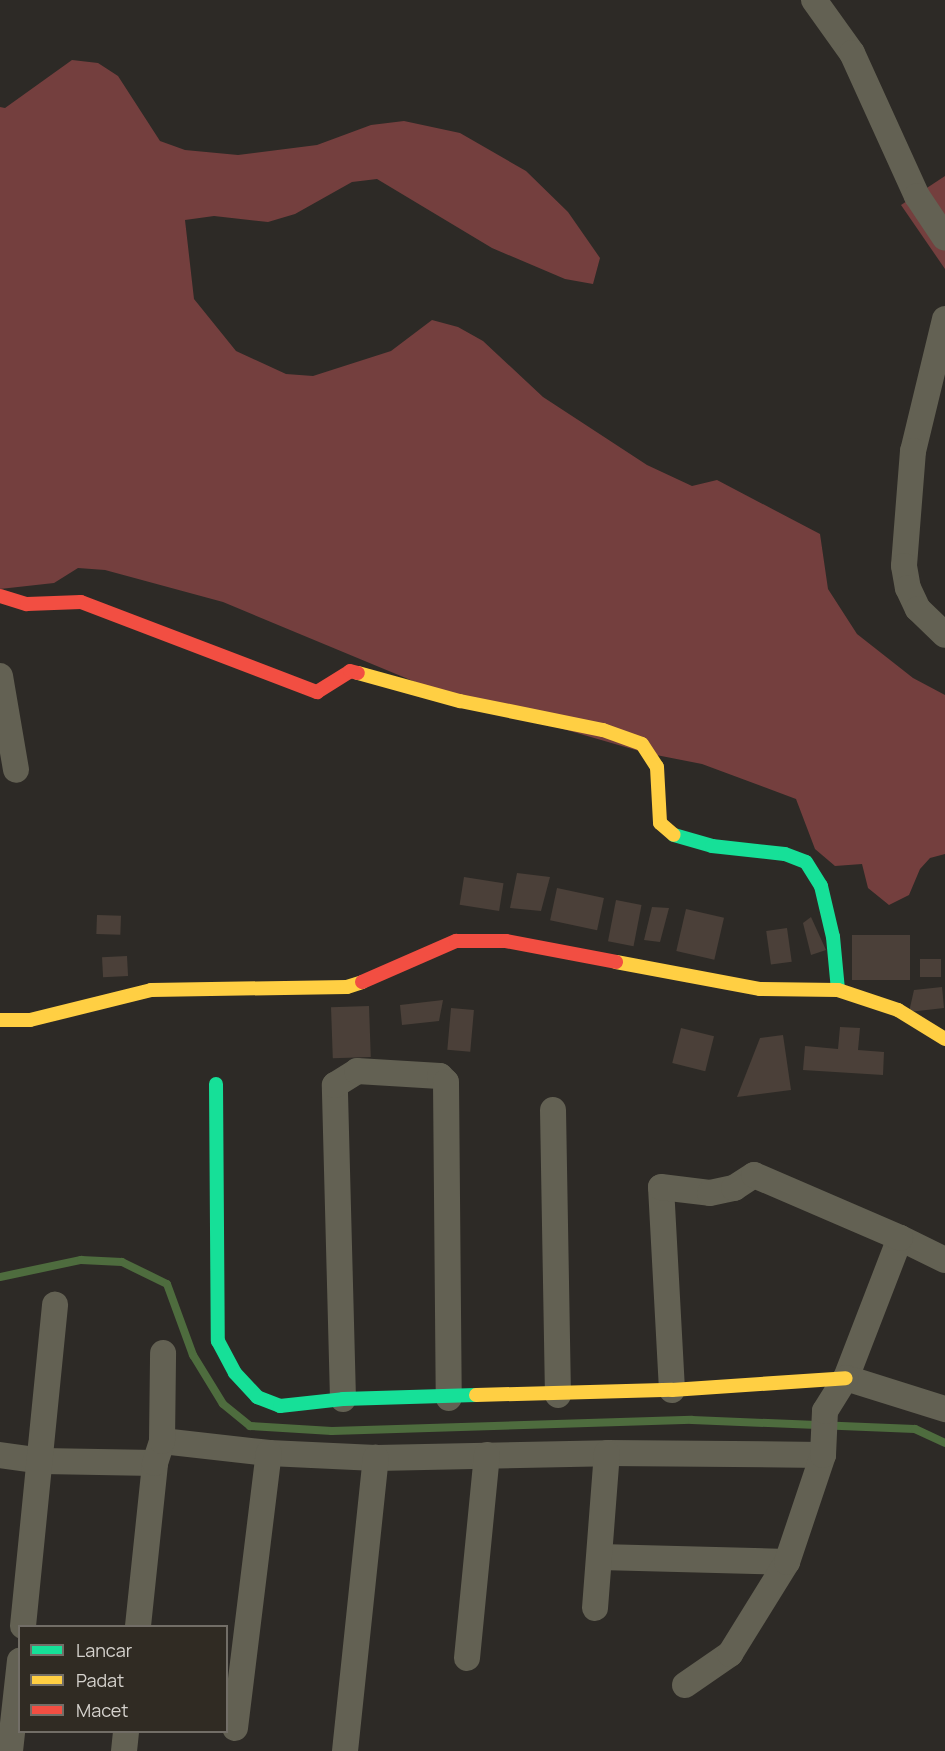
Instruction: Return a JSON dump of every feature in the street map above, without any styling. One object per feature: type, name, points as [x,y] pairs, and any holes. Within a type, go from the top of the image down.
[{"type":"street","points":[[814,0],[852,53],[917,196],[945,238]]},
{"type":"street","points":[[945,319],[913,451],[904,566],[908,588],[918,609],[945,636]]},
{"type":"street","points":[[0,596],[27,604],[81,602],[316,692],[350,671],[460,701],[603,730],[642,744],[653,756],[657,767],[660,823],[674,835],[712,846],[785,854],[807,862],[821,886],[833,938],[838,990]]},
{"type":"street","points":[[0,676],[16,770]]},
{"type":"street","points":[[0,1020],[30,1020],[151,990],[347,987],[382,976],[419,954],[456,941],[506,941],[760,989],[838,990],[898,1010],[945,1039]]},
{"type":"street","points":[[343,1399],[335,1085],[357,1071],[440,1076],[446,1082],[449,1398]]},
{"type":"street","points":[[216,1084],[218,1341],[235,1373],[257,1397],[280,1406],[343,1399],[449,1398],[672,1390],[846,1377],[945,1409]]},
{"type":"street","points":[[553,1110],[558,1395]]},
{"type":"street","points":[[672,1390],[661,1187],[710,1193],[734,1188],[754,1175],[900,1238],[945,1260]]},
{"type":"street","points":[[685,1685],[730,1654],[787,1562],[824,1450],[825,1411],[846,1377],[900,1238]]},
{"type":"street","points":[[23,1625],[42,1461],[55,1305]]},
{"type":"street","points":[[138,1625],[159,1452],[163,1353]]},
{"type":"street","points":[[0,1455],[42,1461],[159,1452],[269,1453],[376,1458],[824,1450]]},
{"type":"street","points":[[235,1728],[269,1453]]},
{"type":"street","points":[[595,1608],[607,1453]]},
{"type":"street","points":[[466,1658],[487,1455]]},
{"type":"street","points":[[345,1751],[376,1458]]},
{"type":"street","points":[[600,1557],[787,1562]]},
{"type":"street","points":[[10,1751],[18,1679]]},
{"type":"street","points":[[124,1751],[126,1733]]},
{"type":"shaded area","points":[[72,60],[98,63],[118,76],[160,141],[185,150],[238,155],[317,145],[371,125],[404,121],[460,133],[526,171],[568,212],[600,258],[593,284],[565,279],[492,248],[377,179],[352,182],[295,214],[268,222],[214,216],[185,220],[194,299],[236,351],[286,374],[313,376],[391,351],[432,320],[458,327],[483,341],[543,397],[647,465],[692,486],[717,480],[820,534],[828,589],[857,634],[913,678],[945,695],[945,854],[930,858],[920,869],[909,895],[889,905],[868,888],[862,864],[835,866],[815,849],[796,799],[702,764],[646,753],[449,696],[223,602],[105,570],[78,568],[54,583],[0,589],[0,107],[5,108]]},
{"type":"shaded area","points":[[945,176],[945,269],[901,205]]},
{"type":"building","points":[[517,873],[550,877],[541,911],[510,908]]},
{"type":"building","points":[[464,877],[504,883],[499,911],[460,905]]},
{"type":"building","points":[[557,888],[604,898],[597,930],[550,920]]},
{"type":"building","points":[[616,900],[642,905],[634,946],[608,941]]},
{"type":"building","points":[[652,907],[669,908],[660,942],[644,940]]},
{"type":"building","points":[[686,909],[724,918],[714,960],[676,951]]},
{"type":"building","points":[[97,915],[121,916],[120,935],[96,934]]},
{"type":"building","points":[[811,917],[826,950],[811,955],[803,923]]},
{"type":"building","points":[[787,928],[792,962],[771,965],[766,931]]},
{"type":"building","points":[[852,935],[910,935],[910,980],[852,980]]},
{"type":"building","points":[[127,956],[128,976],[103,977],[102,957]]},
{"type":"building","points":[[920,959],[941,959],[941,977],[920,977]]},
{"type":"building","points":[[942,987],[944,1008],[909,1012],[914,990]]},
{"type":"building","points":[[443,1000],[439,1021],[402,1025],[400,1005]]},
{"type":"building","points":[[369,1006],[371,1057],[333,1058],[331,1007]]},
{"type":"building","points":[[451,1008],[474,1010],[470,1052],[447,1050]]},
{"type":"building","points":[[840,1027],[860,1028],[858,1050],[884,1052],[883,1075],[803,1070],[805,1046],[838,1049]]},
{"type":"building","points":[[681,1028],[714,1036],[705,1071],[672,1063]]},
{"type":"building","points":[[783,1035],[791,1090],[737,1097],[760,1038]]},
{"type":"waterway","points":[[0,1277],[81,1260],[122,1262],[167,1284],[193,1355],[223,1404],[250,1426],[332,1431],[692,1420],[915,1429],[945,1443]]},
{"type":"traffic: fast","points":[[674,835],[712,846],[785,854],[806,862],[821,886],[833,937],[838,990]]},
{"type":"traffic: fast","points":[[216,1084],[218,1341],[235,1373],[257,1397],[280,1406],[343,1399],[476,1395]]},
{"type":"traffic: slow","points":[[358,673],[460,701],[603,730],[642,744],[657,767],[660,823],[674,835]]},
{"type":"traffic: slow","points":[[616,962],[760,989],[838,990],[898,1010],[945,1039]]},
{"type":"traffic: slow","points":[[0,1020],[30,1020],[151,990],[347,987],[362,982]]},
{"type":"traffic: slow","points":[[476,1395],[672,1390],[846,1378]]},
{"type":"traffic: jam","points":[[0,596],[27,604],[81,602],[317,692],[350,671],[358,673]]},
{"type":"traffic: jam","points":[[362,982],[456,941],[506,941],[616,962]]}]
